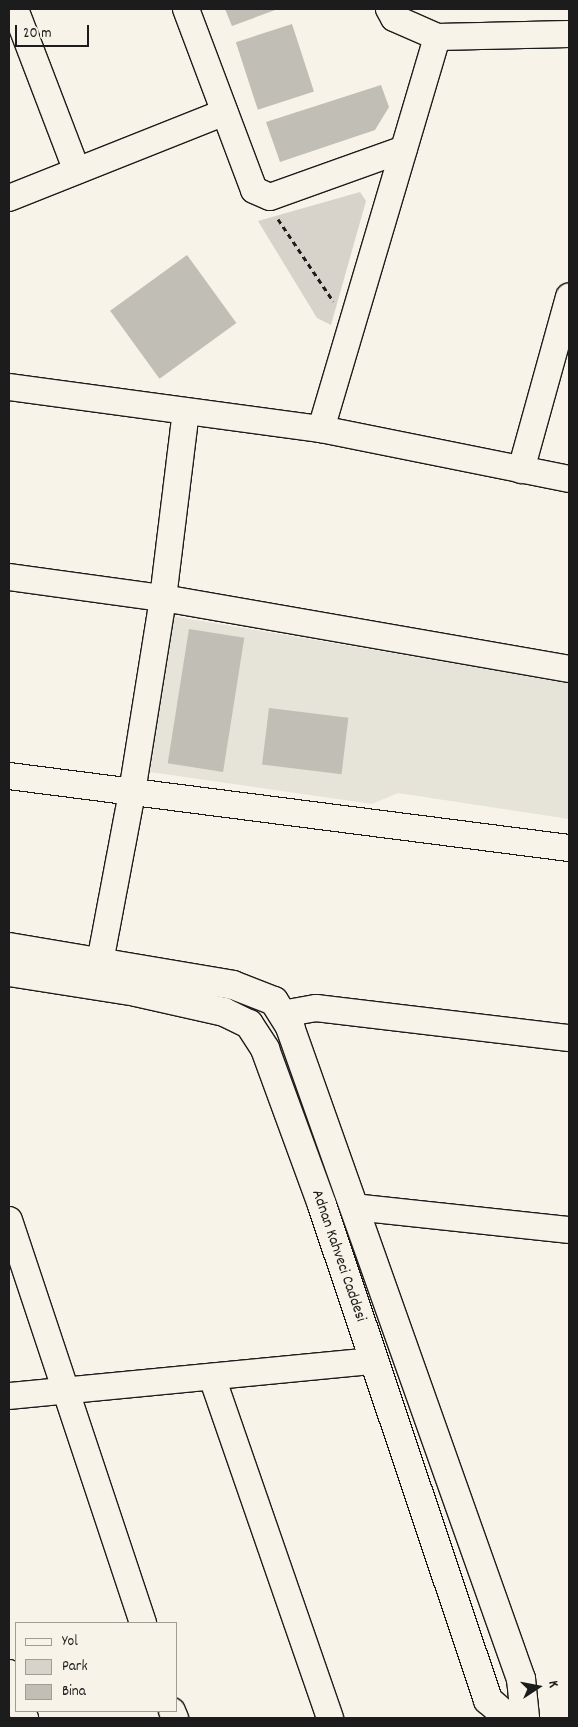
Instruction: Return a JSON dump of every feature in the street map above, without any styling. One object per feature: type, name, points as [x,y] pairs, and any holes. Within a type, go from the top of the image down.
[{"type":"main road","points":[[9,947],[232,984],[274,1001],[290,1027],[521,1679],[525,1718]]},
{"type":"main road","name":"Adnan Kahveci Caddesi","points":[[9,972],[136,992],[224,1012],[249,1024],[265,1049],[488,1700],[509,1718]]},
{"type":"street","points":[[15,9],[76,171]]},
{"type":"street","points":[[186,9],[254,190],[270,197],[404,149]]},
{"type":"street","points":[[389,9],[394,18],[437,37],[569,34]]},
{"type":"street","points":[[321,429],[437,37]]},
{"type":"street","points":[[9,198],[225,112]]},
{"type":"street","points":[[521,470],[569,298]]},
{"type":"street","points":[[9,388],[321,429],[569,479]]},
{"type":"street","points":[[100,962],[132,792],[163,598],[186,411]]},
{"type":"street","points":[[9,577],[163,598],[569,669]]},
{"type":"street","points":[[9,776],[569,848]]},
{"type":"street","points":[[282,1014],[316,1008],[569,1038]]},
{"type":"street","points":[[354,1207],[569,1230]]},
{"type":"street","points":[[9,1220],[143,1622]]},
{"type":"street","points":[[9,1396],[373,1361]]},
{"type":"street","points":[[212,1376],[330,1718]]},
{"type":"street","points":[[9,1673],[15,1691]]},
{"type":"path","points":[[270,197],[282,230],[341,314],[354,318]]},
{"type":"shaded area","points":[[172,616],[569,683],[569,819],[398,793],[372,804],[150,772]]},
{"type":"green space","points":[[360,192],[366,201],[331,325],[317,318],[258,221]]},
{"type":"building","points":[[225,9],[278,9],[232,26]]},
{"type":"building","points":[[292,24],[314,92],[258,110],[236,42]]},
{"type":"building","points":[[381,85],[389,107],[375,130],[280,162],[266,122]]},
{"type":"building","points":[[187,255],[236,323],[160,379],[110,311]]},
{"type":"building","points":[[189,629],[244,638],[223,772],[168,763]]},
{"type":"building","points":[[269,708],[348,718],[341,774],[262,765]]}]
